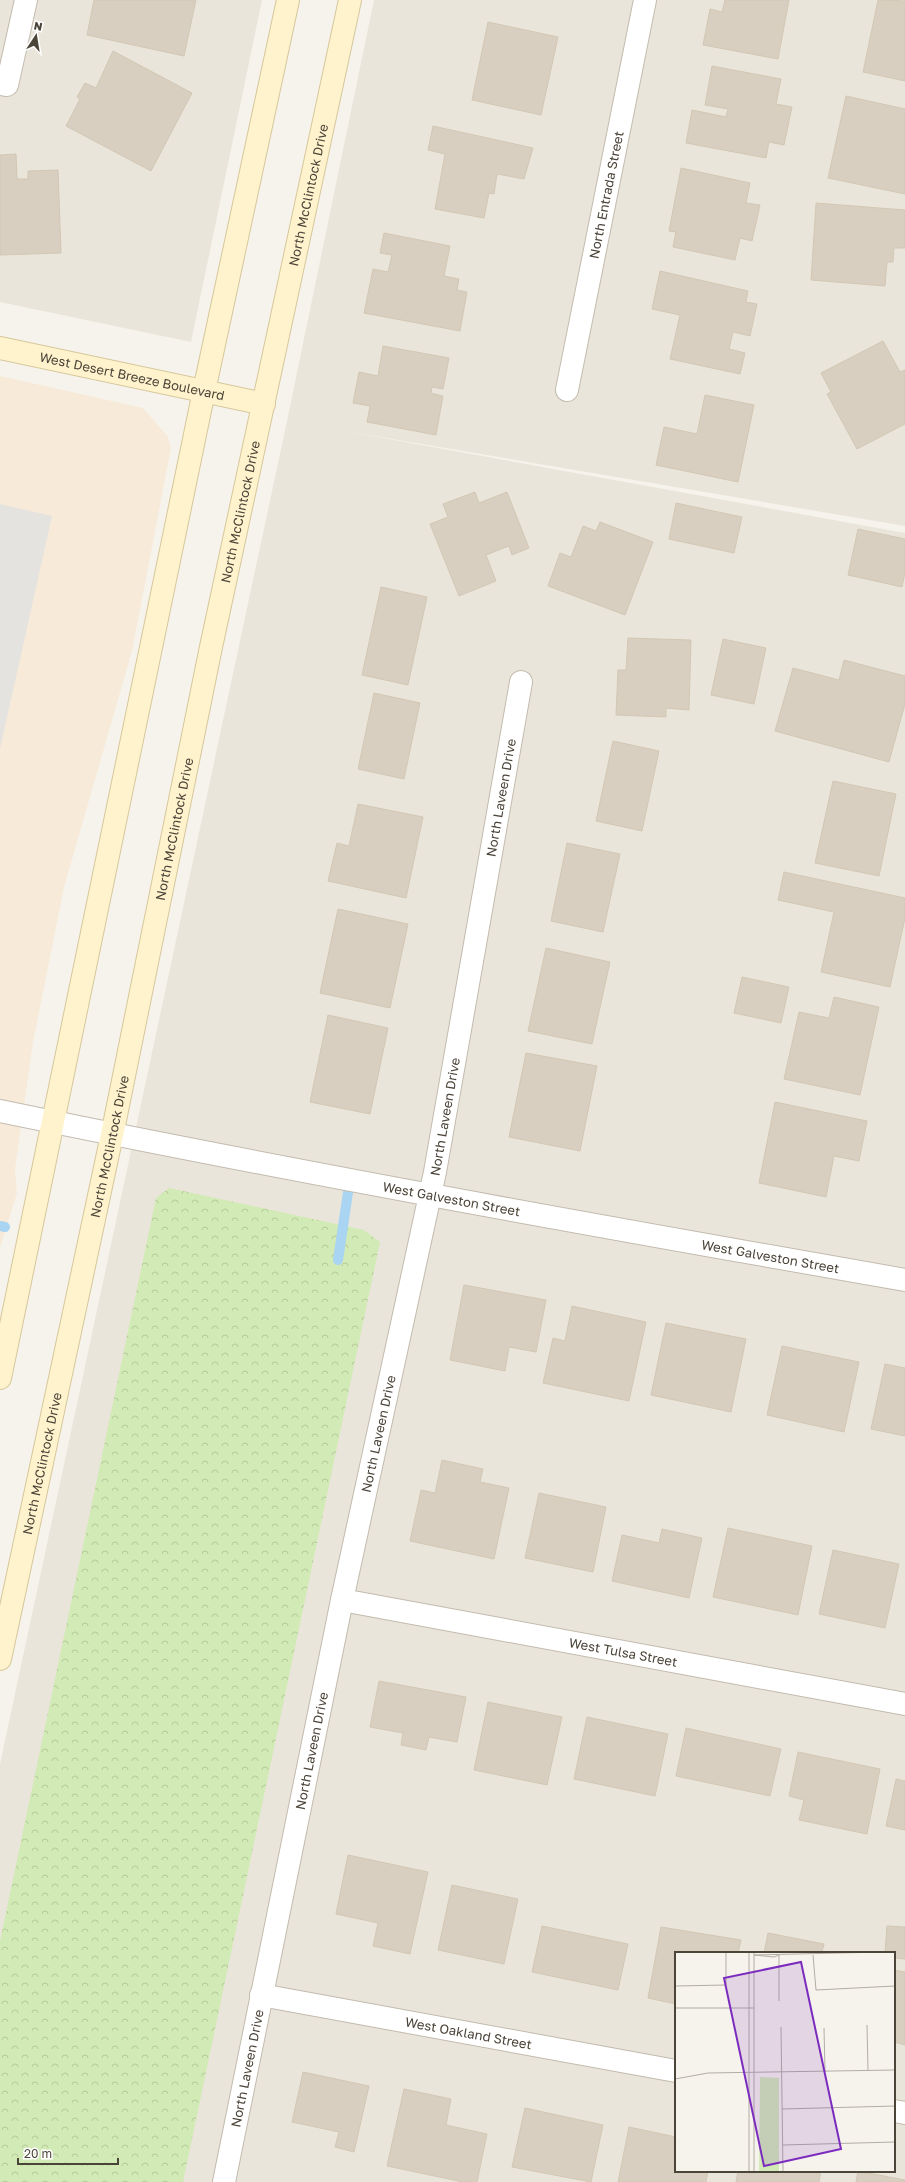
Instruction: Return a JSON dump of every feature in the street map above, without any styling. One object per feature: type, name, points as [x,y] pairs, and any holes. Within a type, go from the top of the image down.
[{"type":"main road","points":[[0,1378],[204,391],[288,0]]},
{"type":"main road","name":"North McClintock Drive","points":[[0,1660],[112,1135],[211,647],[350,0]]},
{"type":"main road","name":"West Desert Breeze Boulevard","points":[[0,348],[264,404]]},
{"type":"street","points":[[4,85],[26,0]]},
{"type":"street","name":"North Entrada Street","points":[[566,390],[645,0]]},
{"type":"street","name":"North Laveen Drive","points":[[224,2182],[342,1600],[430,1194],[521,682]]},
{"type":"street","name":"West Galveston Street","points":[[0,1111],[54,1121],[112,1135],[905,1280]]},
{"type":"street","name":"West Tulsa Street","points":[[342,1600],[905,1704]]},
{"type":"street","name":"West Oakland Street","points":[[261,1995],[675,2071]]},
{"type":"street","points":[[895,2111],[905,2113]]},
{"type":"shaded area","points":[[0,0],[262,0],[191,342],[0,302]]},
{"type":"shaded area","points":[[374,0],[905,0],[905,526],[339,430],[905,533],[905,2182],[0,2182],[0,1764],[287,421]]},
{"type":"shaded area","points":[[0,376],[143,408],[168,437],[171,448],[132,651],[64,887],[33,1042],[15,1169],[17,1193],[0,1248]]},
{"type":"shaded area","points":[[0,504],[52,516],[0,749]]},
{"type":"green space","points":[[169,1188],[364,1230],[380,1242],[183,2182],[0,2182],[0,1941],[156,1198]]},
{"type":"building","points":[[94,0],[196,0],[184,56],[87,35]]},
{"type":"building","points":[[725,0],[789,0],[778,59],[703,45],[710,9],[722,12]]},
{"type":"building","points":[[878,0],[905,1],[905,81],[863,72]]},
{"type":"building","points":[[488,22],[558,37],[541,115],[472,100]]},
{"type":"building","points":[[113,51],[192,93],[151,171],[66,126],[80,99],[77,97],[85,83],[96,88]]},
{"type":"building","points":[[712,66],[781,79],[776,104],[792,107],[784,145],[769,142],[766,158],[686,143],[692,110],[726,117],[728,109],[705,105]]},
{"type":"building","points":[[846,96],[905,109],[905,194],[828,178]]},
{"type":"building","points":[[433,126],[533,148],[524,179],[497,174],[494,194],[489,193],[484,218],[435,209],[445,154],[428,150]]},
{"type":"building","points":[[16,154],[17,179],[28,179],[28,171],[58,170],[61,253],[0,255],[0,155]]},
{"type":"building","points":[[681,168],[750,183],[746,203],[760,205],[752,241],[740,238],[735,260],[673,247],[676,232],[669,231]]},
{"type":"building","points":[[816,203],[905,210],[905,248],[894,248],[893,262],[887,262],[885,286],[811,280]]},
{"type":"building","points":[[384,233],[450,246],[444,276],[459,279],[457,290],[467,292],[460,331],[364,313],[373,269],[388,272],[392,255],[380,253]]},
{"type":"building","points":[[660,271],[748,291],[746,302],[757,304],[750,336],[733,332],[729,349],[745,353],[740,374],[670,359],[680,315],[652,309]]},
{"type":"building","points":[[883,341],[900,372],[905,370],[905,424],[857,449],[827,394],[831,392],[821,373]]},
{"type":"building","points":[[383,346],[449,358],[443,389],[432,387],[431,393],[443,396],[436,435],[367,422],[370,406],[353,403],[359,372],[378,376]]},
{"type":"building","points":[[705,395],[754,405],[738,482],[656,465],[664,427],[697,434]]},
{"type":"building","points":[[475,492],[479,503],[507,492],[529,548],[512,555],[509,546],[486,555],[496,581],[459,596],[430,524],[448,517],[443,504]]},
{"type":"building","points":[[676,503],[742,517],[734,553],[669,539]]},
{"type":"building","points":[[600,522],[653,542],[625,615],[548,586],[560,553],[571,557],[583,526],[596,531]]},
{"type":"building","points":[[858,529],[905,539],[905,572],[902,587],[848,575]]},
{"type":"building","points":[[381,587],[427,597],[408,685],[362,675]]},
{"type":"building","points":[[628,638],[691,640],[689,710],[666,708],[666,717],[616,715],[618,670],[626,670]]},
{"type":"building","points":[[723,639],[766,648],[754,704],[711,695]]},
{"type":"building","points":[[844,660],[905,676],[905,704],[889,762],[775,731],[793,668],[839,680]]},
{"type":"building","points":[[374,693],[420,703],[404,779],[358,769]]},
{"type":"building","points":[[613,741],[659,751],[642,831],[596,821]]},
{"type":"building","points":[[833,781],[896,794],[879,876],[815,863]]},
{"type":"building","points":[[358,804],[423,817],[406,898],[328,881],[337,843],[349,846]]},
{"type":"building","points":[[567,843],[620,854],[603,932],[551,921]]},
{"type":"building","points":[[784,872],[905,898],[905,918],[890,987],[821,972],[834,912],[778,900]]},
{"type":"building","points":[[338,909],[408,924],[390,1008],[320,993]]},
{"type":"building","points":[[546,948],[610,962],[592,1044],[528,1031]]},
{"type":"building","points":[[742,977],[789,987],[781,1023],[734,1013]]},
{"type":"building","points":[[834,997],[879,1007],[860,1095],[784,1079],[799,1012],[829,1018]]},
{"type":"building","points":[[328,1015],[388,1028],[370,1114],[310,1102]]},
{"type":"building","points":[[526,1053],[597,1066],[580,1151],[509,1137]]},
{"type":"building","points":[[775,1102],[867,1121],[859,1161],[834,1156],[826,1197],[759,1183]]},
{"type":"building","points":[[464,1285],[546,1300],[536,1352],[509,1347],[505,1371],[450,1360]]},
{"type":"building","points":[[572,1306],[646,1322],[629,1401],[543,1383],[553,1338],[565,1341]]},
{"type":"building","points":[[666,1323],[746,1339],[731,1412],[651,1395]]},
{"type":"building","points":[[782,1346],[859,1362],[844,1432],[767,1415]]},
{"type":"building","points":[[885,1364],[905,1368],[905,1436],[871,1429]]},
{"type":"building","points":[[442,1460],[483,1469],[480,1482],[509,1488],[494,1559],[410,1541],[421,1490],[435,1493]]},
{"type":"building","points":[[539,1493],[606,1507],[593,1572],[525,1558]]},
{"type":"building","points":[[728,1528],[812,1546],[798,1615],[713,1597]]},
{"type":"building","points":[[662,1529],[702,1538],[689,1598],[612,1581],[622,1535],[659,1543]]},
{"type":"building","points":[[833,1550],[899,1564],[885,1628],[819,1614]]},
{"type":"building","points":[[379,1681],[466,1697],[457,1742],[429,1737],[426,1750],[401,1745],[403,1733],[370,1727]]},
{"type":"building","points":[[488,1702],[562,1717],[547,1785],[474,1770]]},
{"type":"building","points":[[587,1717],[668,1734],[655,1796],[574,1779]]},
{"type":"building","points":[[686,1728],[781,1749],[770,1796],[676,1776]]},
{"type":"building","points":[[798,1752],[880,1769],[867,1834],[799,1820],[804,1800],[789,1796]]},
{"type":"building","points":[[896,1779],[905,1781],[905,1830],[886,1826]]},
{"type":"building","points":[[348,1855],[428,1872],[410,1954],[373,1946],[378,1923],[336,1914]]},
{"type":"building","points":[[452,1885],[518,1899],[504,1964],[438,1950]]},
{"type":"building","points":[[542,1926],[628,1944],[618,1990],[532,1972]]},
{"type":"building","points":[[887,1926],[905,1927],[905,1959],[895,1958],[895,1952],[885,1952]]},
{"type":"building","points":[[661,1927],[741,1940],[738,1952],[675,1952],[675,2004],[648,1998]]},
{"type":"building","points":[[768,1933],[824,1944],[822,1952],[764,1952]]},
{"type":"building","points":[[895,1970],[905,1972],[905,2045],[895,2042]]},
{"type":"building","points":[[303,2072],[369,2086],[354,2152],[335,2147],[339,2132],[292,2122]]},
{"type":"building","points":[[404,2089],[451,2099],[446,2125],[487,2134],[477,2182],[463,2182],[387,2166]]},
{"type":"building","points":[[525,2108],[603,2125],[591,2182],[512,2167]]},
{"type":"building","points":[[629,2127],[675,2137],[675,2172],[708,2172],[706,2182],[618,2182]]},
{"type":"building","points":[[738,2172],[821,2172],[819,2182],[736,2182]]},
{"type":"building","points":[[858,2172],[905,2180],[905,2182],[856,2182]]},
{"type":"waterway","points":[[338,1260],[350,1179]]},
{"type":"waterway","points":[[0,1226],[5,1227]]}]
